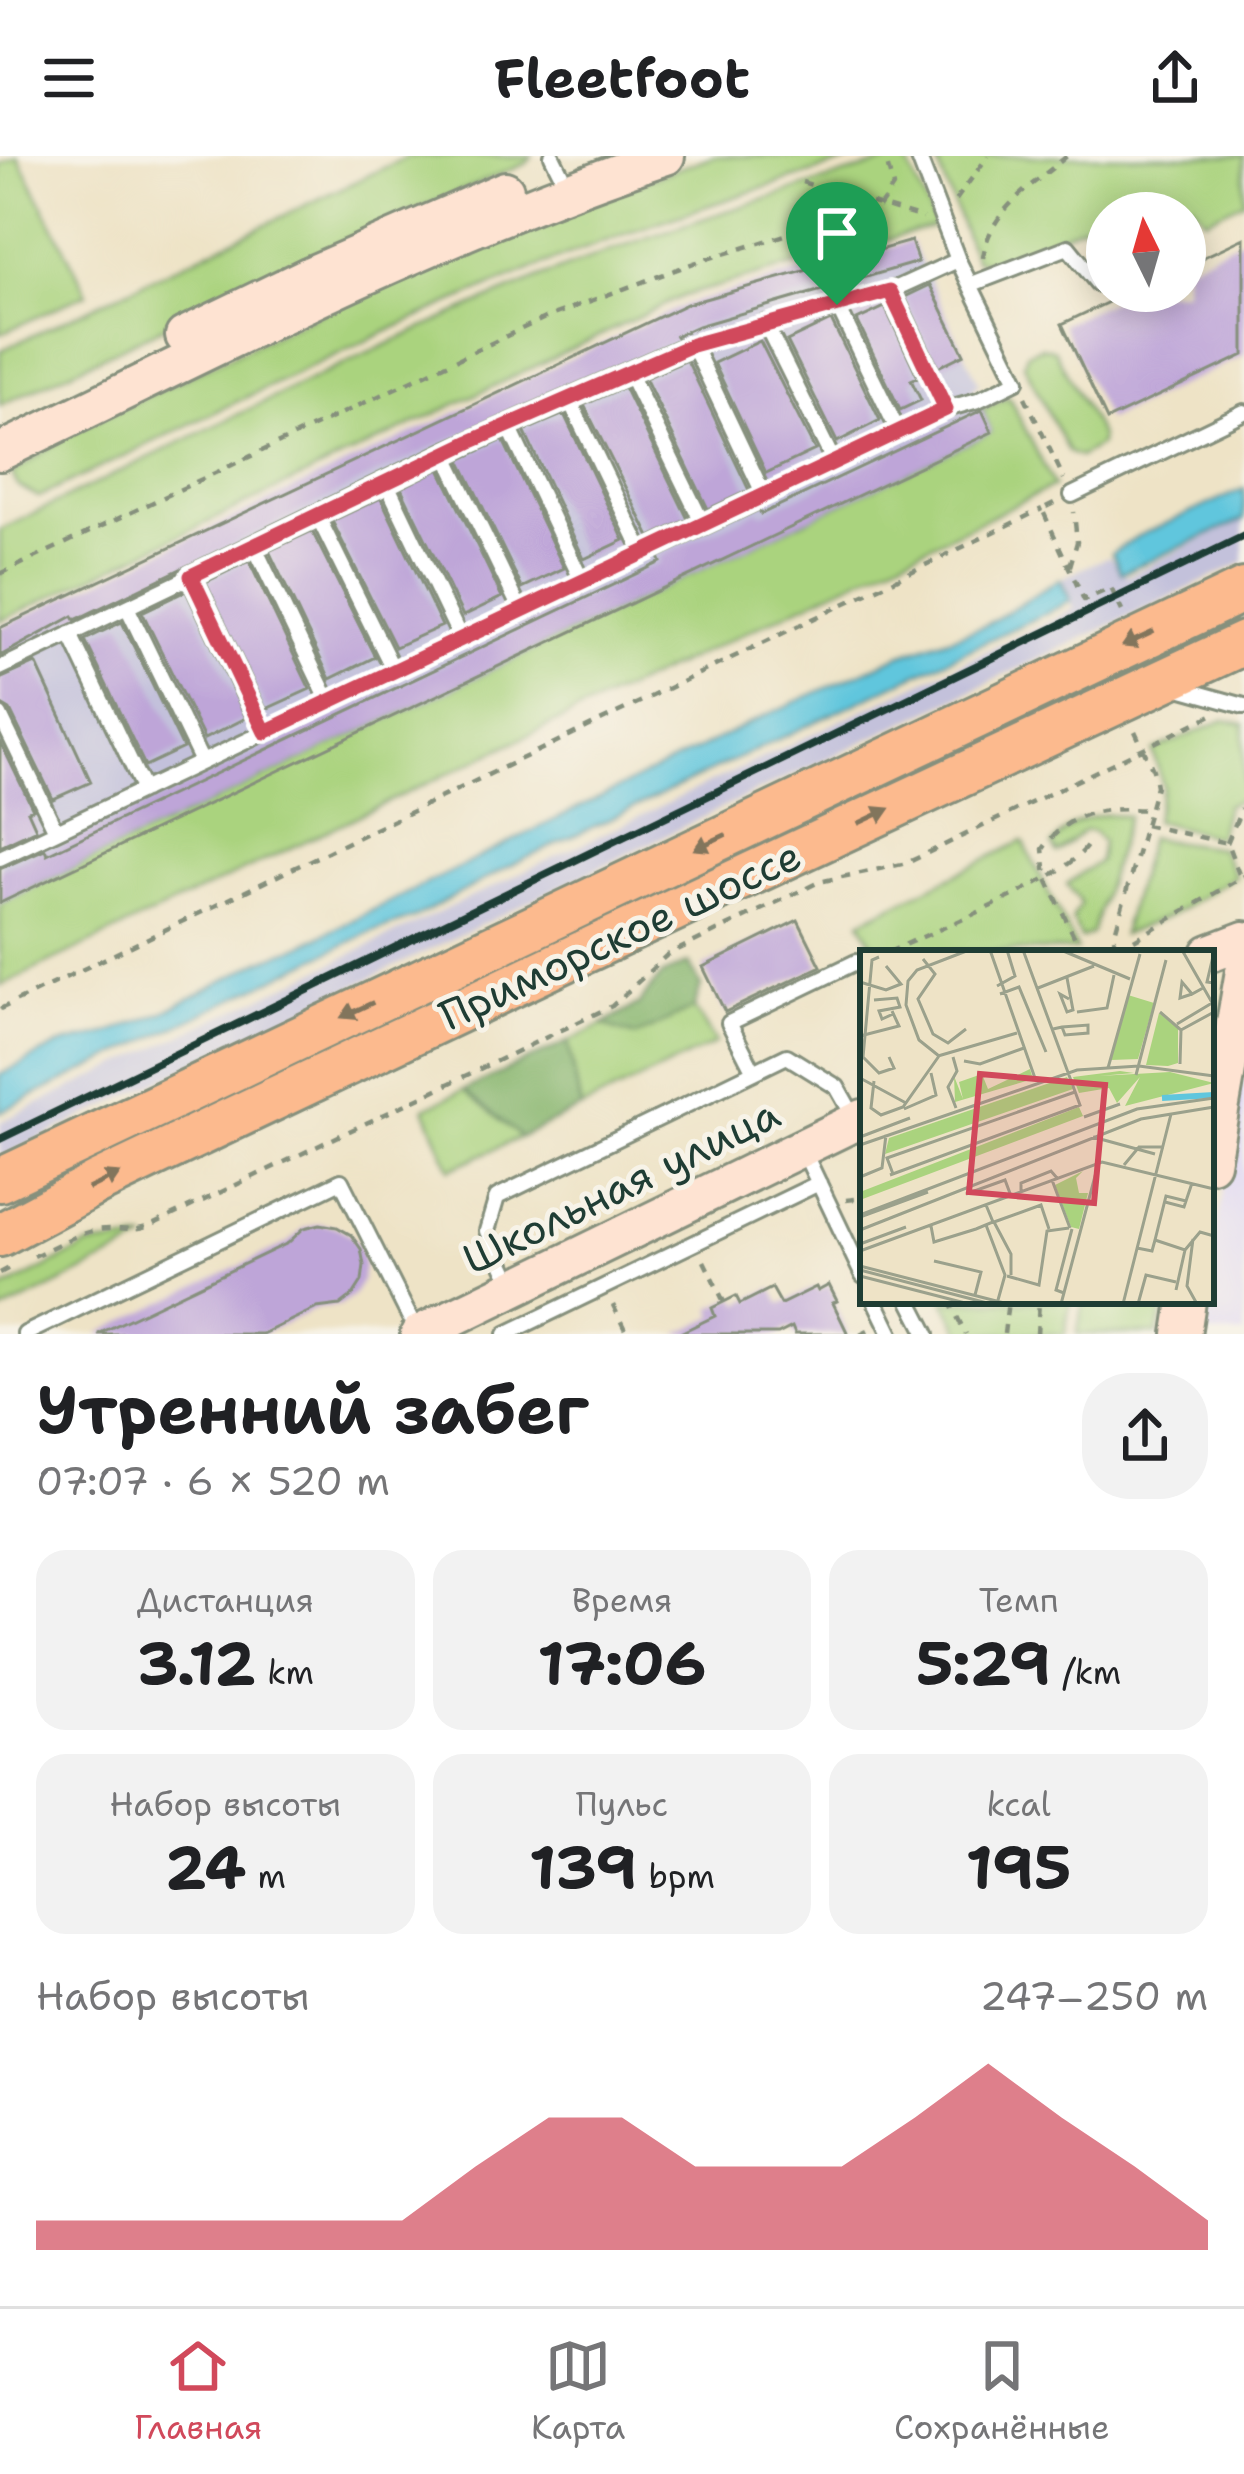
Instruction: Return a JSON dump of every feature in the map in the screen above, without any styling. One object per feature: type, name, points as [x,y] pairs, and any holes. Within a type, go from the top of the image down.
[{"type":"main road","name":"Приморское шоссе","points":[[0,1180],[1244,590]]},
{"type":"main road","name":"Приморское шоссе","points":[[0,1235],[535,974],[1244,643]]},
{"type":"street","points":[[0,424],[310,275],[568,168],[666,156]]},
{"type":"street","points":[[0,452],[319,299],[568,168]]},
{"type":"street","points":[[1214,951],[1244,940]]},
{"type":"street","points":[[1214,1146],[1244,971]]},
{"type":"street","name":"Школьная улица","points":[[418,1334],[860,1119]]},
{"type":"street","points":[[1182,1334],[1187,1304]]},
{"type":"lane","points":[[0,858],[898,431],[1017,381],[976,283],[958,260],[918,156]]},
{"type":"lane","points":[[976,283],[1068,247],[1086,269]]},
{"type":"lane","points":[[0,668],[508,425],[692,345],[890,291],[958,260]]},
{"type":"lane","points":[[890,291],[946,409]]},
{"type":"lane","points":[[837,305],[898,431]]},
{"type":"lane","points":[[765,323],[834,462]]},
{"type":"lane","points":[[692,345],[764,495]]},
{"type":"lane","points":[[629,372],[703,524]]},
{"type":"lane","points":[[568,399],[643,553]]},
{"type":"lane","points":[[1072,495],[1244,412]]},
{"type":"lane","points":[[508,425],[582,581]]},
{"type":"lane","points":[[446,454],[521,610]]},
{"type":"lane","points":[[386,482],[461,639]]},
{"type":"lane","points":[[317,515],[394,671]]},
{"type":"lane","points":[[254,546],[329,701]]},
{"type":"lane","points":[[191,576],[265,732]]},
{"type":"lane","points":[[127,607],[202,762]]},
{"type":"lane","points":[[70,634],[144,790]]},
{"type":"lane","points":[[1162,682],[1238,705]]},
{"type":"lane","points":[[0,715],[56,831]]},
{"type":"lane","points":[[754,1072],[729,1023],[856,962]]},
{"type":"lane","points":[[514,1288],[487,1232],[497,1197],[787,1057],[837,1087],[860,1119]]},
{"type":"lane","points":[[802,1148],[860,1270]]},
{"type":"lane","points":[[25,1334],[340,1181],[418,1334]]},
{"type":"lane","points":[[506,1334],[819,1183]]},
{"type":"lane","points":[[876,1304],[890,1334]]},
{"type":"lane","points":[[912,1304],[927,1334]]},
{"type":"path","points":[[0,574],[547,316],[694,263],[880,206],[893,187],[885,156]]},
{"type":"path","points":[[802,182],[943,224],[988,156]]},
{"type":"path","points":[[976,283],[987,231],[1067,156]]},
{"type":"path","points":[[1017,381],[1072,495],[1077,542],[1070,570]]},
{"type":"path","points":[[0,1009],[1072,495]]},
{"type":"path","points":[[1042,509],[1084,600],[1111,588],[1123,613]]},
{"type":"path","points":[[0,1273],[82,1233],[134,1232],[154,1224],[612,1006],[667,955],[819,882],[907,863],[1238,705]]},
{"type":"path","points":[[1114,950],[1156,778],[1130,721]]},
{"type":"path","points":[[1081,950],[1046,877],[1043,849],[1063,824],[1086,813],[1114,808],[1149,810]]},
{"type":"path","points":[[1227,844],[1241,821],[1242,808]]},
{"type":"path","points":[[1145,825],[1227,844]]},
{"type":"path","points":[[1116,950],[1242,877],[1227,844]]},
{"type":"path","points":[[893,950],[1046,877],[1078,859],[1087,846]]},
{"type":"path","points":[[704,1262],[724,1302]]},
{"type":"path","points":[[951,1304],[966,1334]]},
{"type":"path","points":[[1004,1334],[1008,1304]]},
{"type":"path","points":[[1036,1334],[1039,1304]]},
{"type":"path","points":[[613,1305],[627,1334]]},
{"type":"shaded area","points":[[911,241],[979,383],[972,388],[992,432],[0,903],[0,628],[686,304]]},
{"type":"shaded area","points":[[1244,519],[1244,562],[697,820],[0,1158],[0,1122],[1074,609],[1060,579],[1109,556],[1127,576]]},
{"type":"shaded area","points":[[1244,1064],[1244,1334],[1200,1334],[1205,1304],[1214,1304],[1214,1246]]},
{"type":"green space","points":[[18,156],[87,293],[0,334],[0,165]]},
{"type":"green space","points":[[409,156],[532,156],[527,163],[350,238],[0,405],[0,351]]},
{"type":"green space","points":[[713,156],[866,156],[648,226],[520,274],[338,354],[39,497],[18,486],[12,474],[70,433],[370,289],[584,202]]},
{"type":"green space","points":[[935,156],[1244,156],[1244,201],[1206,219],[1206,192],[1086,192],[1086,227],[1001,263],[975,260]]},
{"type":"green space","points":[[905,157],[936,226],[683,296],[0,621],[0,530],[325,373],[523,285],[665,232]]},
{"type":"green space","points":[[1041,347],[1054,349],[1100,436],[1100,445],[1079,457],[1068,452],[1024,364],[1027,353]]},
{"type":"green space","points":[[1009,397],[1054,486],[0,986],[0,903],[991,432],[982,409]]},
{"type":"green space","points":[[1224,720],[1244,724],[1244,799],[1226,805],[1218,837],[1154,821],[1163,787],[1153,751]]},
{"type":"green space","points":[[1105,814],[1128,816],[1092,933],[1081,939],[1072,919],[1081,903],[1067,884],[1099,861],[1102,842],[1085,830],[1057,853],[1052,845],[1075,824]]},
{"type":"green space","points":[[1149,838],[1220,848],[1235,876],[1172,915],[1122,935]]},
{"type":"green space","points":[[1023,841],[1077,950],[876,950],[861,921]]},
{"type":"green space","points":[[689,963],[701,986],[694,1008],[636,1036],[602,1025],[639,1004],[661,976]]},
{"type":"green space","points":[[694,1008],[716,1043],[581,1108],[568,1042],[602,1025],[636,1036]]},
{"type":"green space","points":[[568,1042],[581,1108],[521,1137],[464,1090]]},
{"type":"green space","points":[[464,1090],[521,1137],[450,1169],[425,1108]]},
{"type":"green space","points":[[147,1240],[0,1313],[0,1291],[88,1246]]},
{"type":"green space","points":[[947,1304],[1070,1304],[1065,1334],[962,1334]]},
{"type":"green space","points":[[1083,1304],[1163,1304],[1158,1334],[1077,1334]]},
{"type":"water","points":[[1244,489],[1244,519],[1121,573],[1112,553],[1138,536]]},
{"type":"water","points":[[1060,579],[1071,601],[0,1112],[0,1075],[57,1046],[162,1013],[769,714],[900,655],[984,626]]},
{"type":"building","points":[[1244,238],[1244,355],[1107,420],[1062,324],[1087,312],[1206,312],[1206,256]]},
{"type":"building","points":[[911,241],[918,262],[698,326],[441,443],[75,620],[73,616],[0,656],[0,628],[687,304]]},
{"type":"building","points":[[930,285],[964,354],[938,367],[905,297]]},
{"type":"building","points":[[885,307],[918,377],[911,380],[921,400],[900,410],[857,320]]},
{"type":"building","points":[[831,320],[880,420],[837,442],[787,341]]},
{"type":"building","points":[[760,341],[815,450],[766,473],[714,363]]},
{"type":"building","points":[[687,360],[749,490],[708,509],[645,378]]},
{"type":"building","points":[[624,387],[688,519],[650,537],[584,405]]},
{"type":"building","points":[[982,410],[992,432],[0,903],[0,869],[45,849],[47,854],[661,562],[659,557]]},
{"type":"building","points":[[564,414],[624,540],[584,559],[524,431]]},
{"type":"building","points":[[503,440],[564,568],[522,588],[460,460]]},
{"type":"building","points":[[440,469],[502,597],[463,616],[401,488]]},
{"type":"building","points":[[381,498],[442,626],[395,647],[332,521]]},
{"type":"building","points":[[312,531],[375,657],[330,679],[269,551]]},
{"type":"building","points":[[249,561],[310,689],[266,709],[206,582]]},
{"type":"building","points":[[186,591],[246,718],[204,739],[142,612]]},
{"type":"building","points":[[122,622],[183,748],[145,766],[85,640]]},
{"type":"building","points":[[36,663],[91,782],[53,799],[10,710],[0,704],[0,679]]},
{"type":"building","points":[[0,741],[33,809],[28,811],[36,829],[0,846]]},
{"type":"building","points":[[798,920],[821,966],[725,1012],[703,967]]},
{"type":"building","points":[[320,1224],[351,1235],[361,1249],[362,1281],[340,1305],[317,1308],[262,1334],[98,1334],[288,1243],[304,1228]]},
{"type":"building","points":[[829,1285],[848,1334],[795,1334],[792,1327],[778,1334],[678,1334],[715,1316],[712,1308],[736,1296],[740,1304],[772,1288],[781,1304]]},
{"type":"railway","points":[[0,1139],[1244,536]]},
{"type":"route","points":[[890,291],[946,409],[265,732],[191,576],[470,442],[692,345],[837,305],[890,291]]}]
